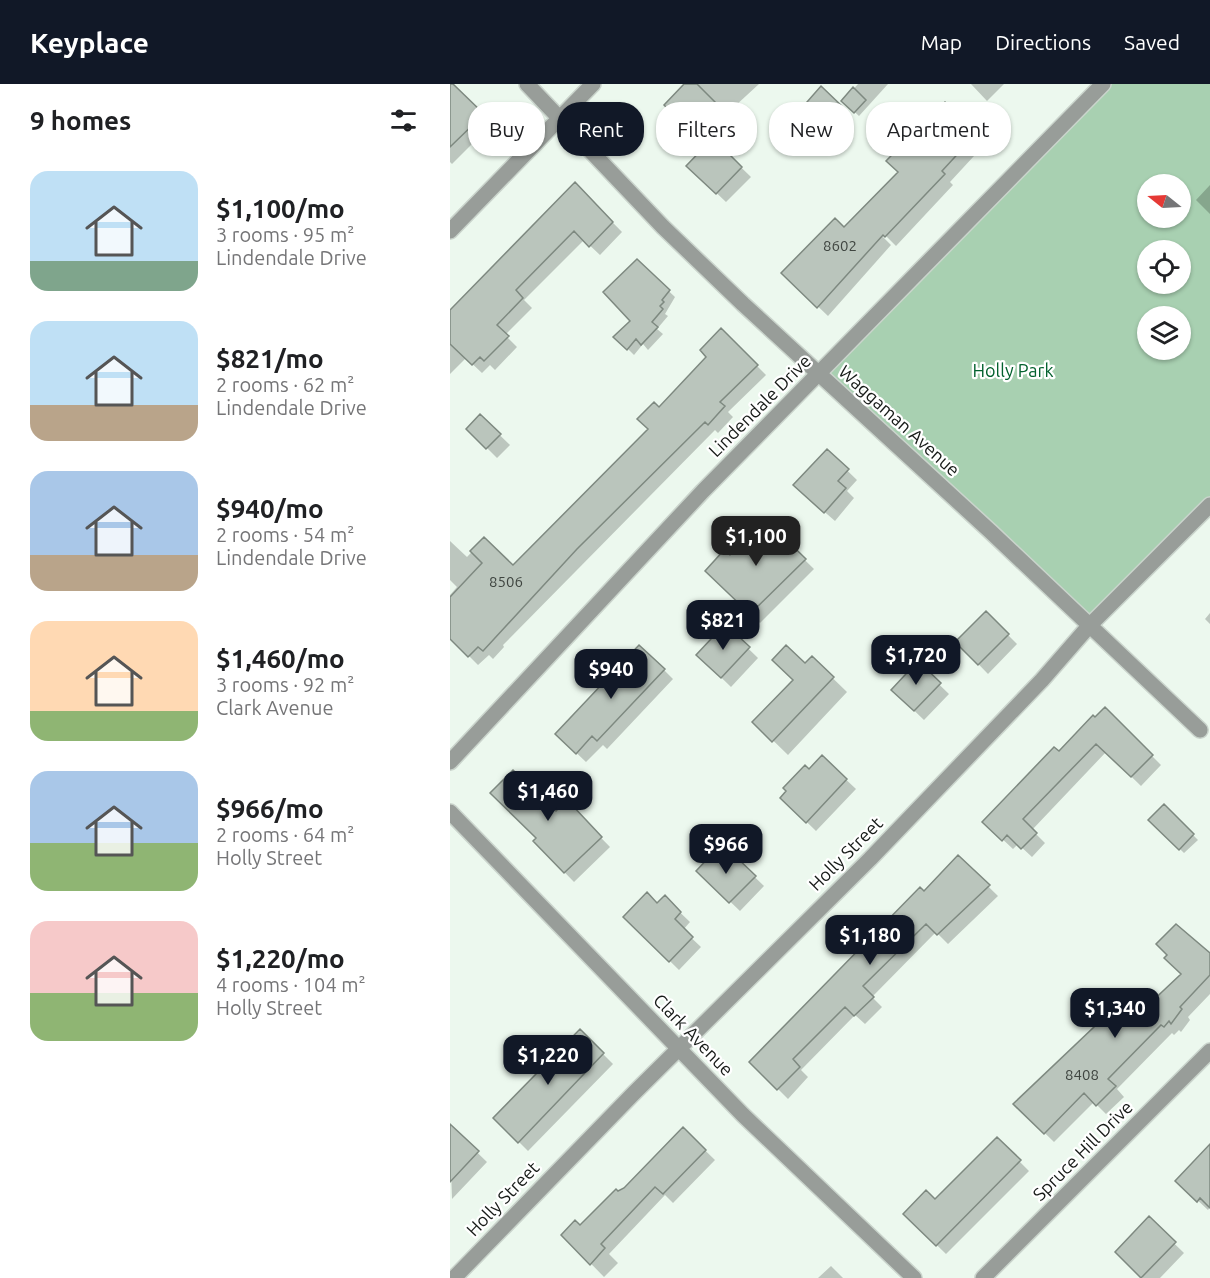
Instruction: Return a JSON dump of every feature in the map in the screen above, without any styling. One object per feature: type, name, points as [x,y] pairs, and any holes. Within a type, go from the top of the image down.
[{"type":"street","name":"Waggaman Avenue","points":[[527,84],[557,116]]},
{"type":"street","points":[[575,102],[593,84]]},
{"type":"street","name":"Lindendale Drive","points":[[450,762],[703,491],[1103,84]]},
{"type":"street","points":[[450,231],[557,120]]},
{"type":"street","name":"Waggaman Avenue","points":[[595,156],[663,227],[1200,730]]},
{"type":"street","name":"Holly Street","points":[[454,1278],[678,1049],[870,859],[1042,680],[1089,626],[1210,504]]},
{"type":"street","name":"Clark Avenue","points":[[450,812],[678,1049],[914,1278]]},
{"type":"street","name":"Spruce Hill Drive","points":[[983,1278],[1210,1051]]},
{"type":"green space","name":"Holly Park","points":[[1103,84],[1210,84],[1210,505],[1089,626],[819,375]]},
{"type":"building","points":[[450,84],[453,84],[472,102],[468,102],[468,130],[450,147]]},
{"type":"building","points":[[684,84],[697,84],[715,102],[667,102]]},
{"type":"building","points":[[821,86],[838,102],[807,102]]},
{"type":"building","points":[[853,87],[866,100],[854,113],[854,102],[841,101]]},
{"type":"building","points":[[696,156],[731,156],[742,167],[716,194],[686,166]]},
{"type":"building","points":[[891,156],[956,156],[942,171],[945,174],[885,237],[883,235],[817,308],[781,273],[835,218],[844,227],[898,172],[886,161]]},
{"type":"building","points":[[575,182],[613,222],[589,247],[574,231],[516,290],[523,298],[497,325],[509,336],[484,361],[480,357],[472,365],[450,344],[450,310]]},
{"type":"building","points":[[637,259],[670,290],[662,300],[664,302],[660,306],[663,309],[652,322],[658,327],[641,345],[636,339],[627,350],[613,337],[630,321],[603,292]]},
{"type":"building","points":[[721,328],[758,365],[720,402],[725,406],[708,425],[705,422],[577,549],[483,651],[478,647],[468,657],[450,639],[450,597],[482,563],[470,551],[484,537],[513,565],[648,429],[637,419],[654,402],[659,407],[706,357],[700,350]]},
{"type":"building","points":[[480,414],[501,434],[486,449],[466,429]]},
{"type":"building","points":[[827,449],[849,469],[838,481],[846,488],[824,513],[793,485]]},
{"type":"building","points":[[765,519],[806,559],[750,614],[705,571],[725,549],[730,555]]},
{"type":"building","points":[[986,611],[1009,634],[978,665],[955,642]]},
{"type":"building","points":[[725,624],[750,647],[721,678],[696,655]]},
{"type":"building","points":[[639,645],[665,669],[597,741],[592,736],[576,754],[555,734]]},
{"type":"building","points":[[786,645],[805,663],[812,656],[834,677],[772,742],[752,722],[793,680],[772,660]]},
{"type":"building","points":[[918,661],[941,683],[914,711],[891,690]]},
{"type":"building","points":[[1105,707],[1153,755],[1131,777],[1096,744],[1023,819],[1037,833],[1021,849],[1007,835],[1002,841],[982,822],[1054,747],[1059,751],[1093,715],[1095,717]]},
{"type":"building","points":[[822,755],[847,779],[806,823],[780,798],[786,791],[783,788],[805,765],[809,769]]},
{"type":"building","points":[[513,770],[556,811],[563,804],[571,804],[602,837],[564,873],[533,841],[536,838],[490,793]]},
{"type":"building","points":[[1164,804],[1194,834],[1179,850],[1148,820]]},
{"type":"building","points":[[715,851],[725,861],[732,853],[756,876],[729,903],[696,871]]},
{"type":"building","points":[[958,855],[990,885],[937,935],[926,924],[863,986],[874,997],[854,1016],[845,1007],[793,1059],[800,1067],[777,1090],[749,1062],[920,887],[924,891]]},
{"type":"building","points":[[647,892],[657,903],[665,895],[681,912],[675,919],[693,937],[669,962],[623,917]]},
{"type":"building","points":[[1176,924],[1210,953],[1210,975],[1180,1007],[1182,1009],[1171,1024],[1169,1021],[1164,1027],[1161,1025],[1108,1079],[1116,1086],[1096,1106],[1084,1093],[1044,1134],[1013,1104],[1114,1008],[1129,1023],[1181,974],[1164,958],[1167,955],[1156,944]]},
{"type":"building","points":[[580,1029],[604,1053],[518,1143],[493,1118]]},
{"type":"building","points":[[450,1124],[479,1151],[450,1182]]},
{"type":"building","points":[[683,1127],[706,1150],[663,1194],[655,1187],[601,1244],[605,1248],[590,1265],[561,1235],[575,1220],[580,1225],[616,1189],[618,1191],[624,1188]]},
{"type":"building","points":[[997,1137],[1021,1160],[936,1246],[903,1214],[926,1190],[935,1199]]},
{"type":"building","points":[[1210,1144],[1210,1208],[1200,1198],[1197,1202],[1175,1181]]},
{"type":"building","points":[[1149,1216],[1176,1242],[1141,1278],[1115,1252]]}]
